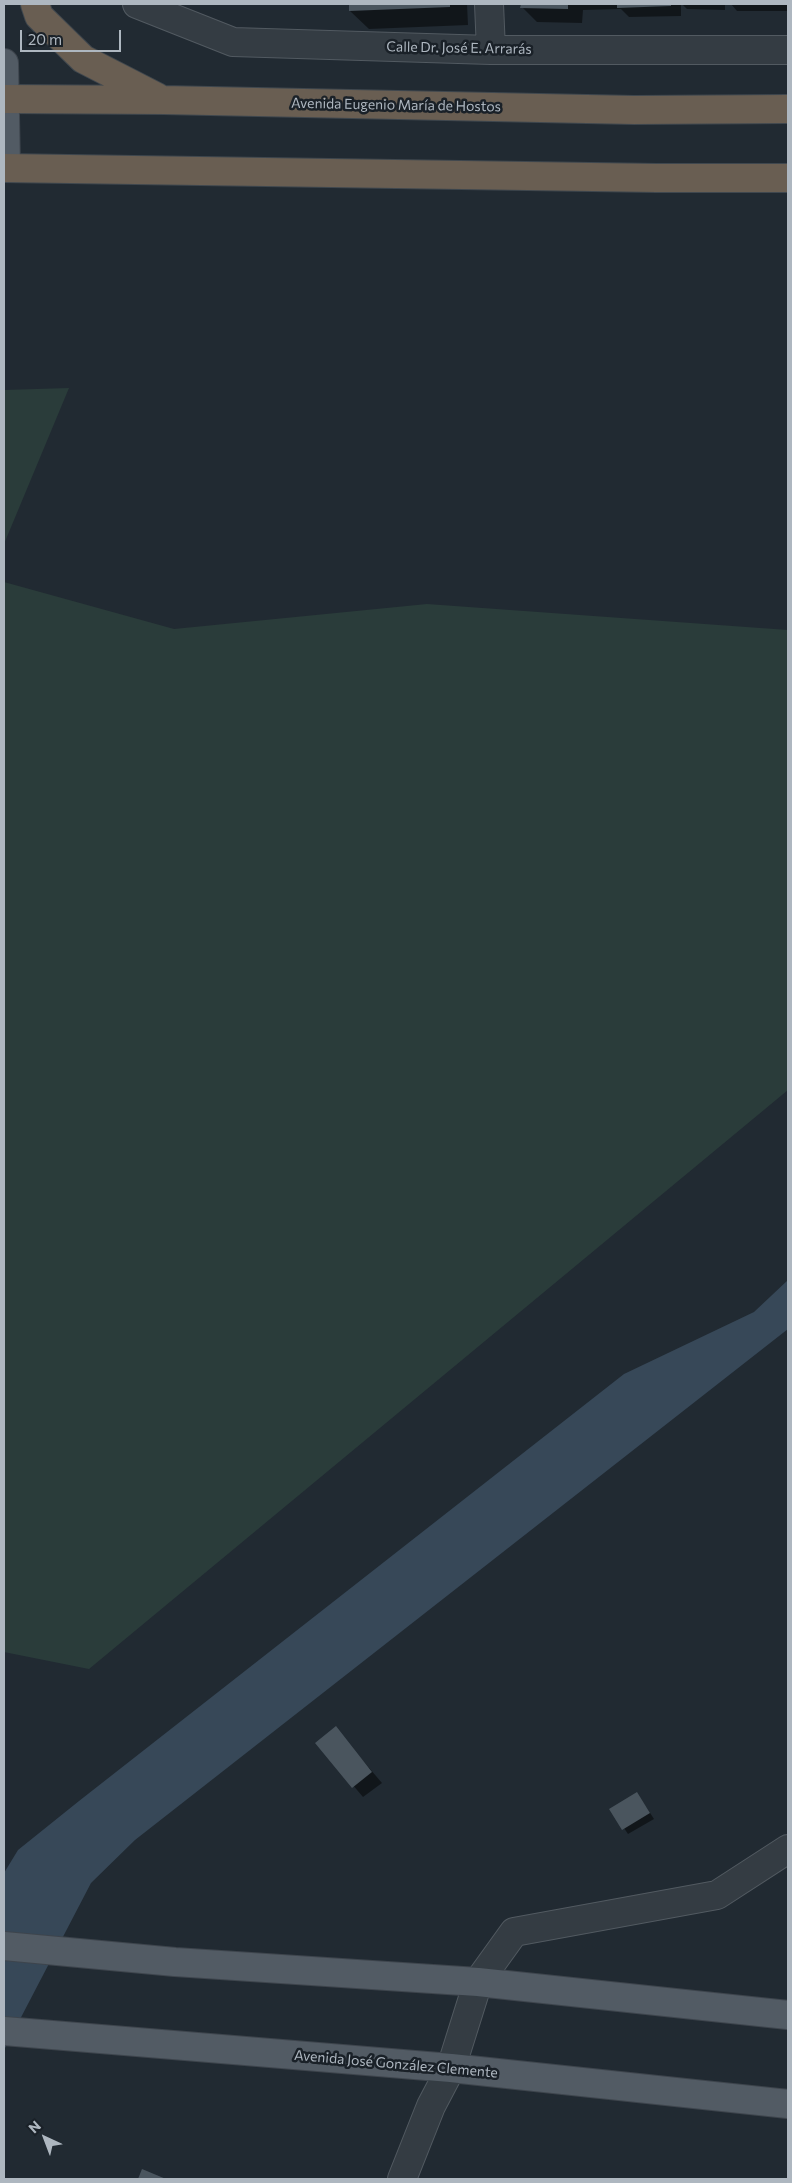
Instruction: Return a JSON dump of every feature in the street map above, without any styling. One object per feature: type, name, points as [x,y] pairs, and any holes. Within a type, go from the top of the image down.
[{"type":"highway","points":[[35,4],[39,16],[83,59],[163,100]]},
{"type":"highway","name":"Avenida Eugenio María de Hostos","points":[[4,99],[163,100],[634,110],[788,110]]},
{"type":"highway","points":[[5,168],[627,178],[788,178]]},
{"type":"main road","points":[[4,63],[5,168]]},
{"type":"main road","points":[[4,1946],[175,1962],[478,1982],[788,2015]]},
{"type":"main road","name":"Avenida José González Clemente","points":[[4,2031],[127,2043],[451,2068],[788,2104]]},
{"type":"street","name":"Calle Dr. José E. Arrarás","points":[[138,4],[233,42],[491,50],[788,50]]},
{"type":"street","points":[[489,4],[491,50]]},
{"type":"street","points":[[402,2179],[431,2106],[451,2068],[478,1982],[514,1932],[717,1895],[788,1850]]},
{"type":"shaded area","points":[[69,388],[4,544],[4,390]]},
{"type":"shaded area","points":[[4,582],[174,629],[427,604],[788,630],[788,1090],[89,1669],[4,1652]]},
{"type":"water","points":[[788,1280],[788,1329],[135,1840],[91,1883],[4,2050],[4,1873],[18,1850],[624,1374],[754,1312]]},
{"type":"building","points":[[349,4],[450,4],[450,7],[349,11]]},
{"type":"building","points":[[521,4],[568,4],[568,9],[520,8]]},
{"type":"building","points":[[617,4],[671,4],[671,6],[617,8]]},
{"type":"building","points":[[336,1726],[372,1772],[352,1788],[315,1743]]},
{"type":"building","points":[[637,1792],[650,1813],[622,1830],[609,1809]]},
{"type":"building","points":[[142,2169],[166,2179],[138,2179]]}]
